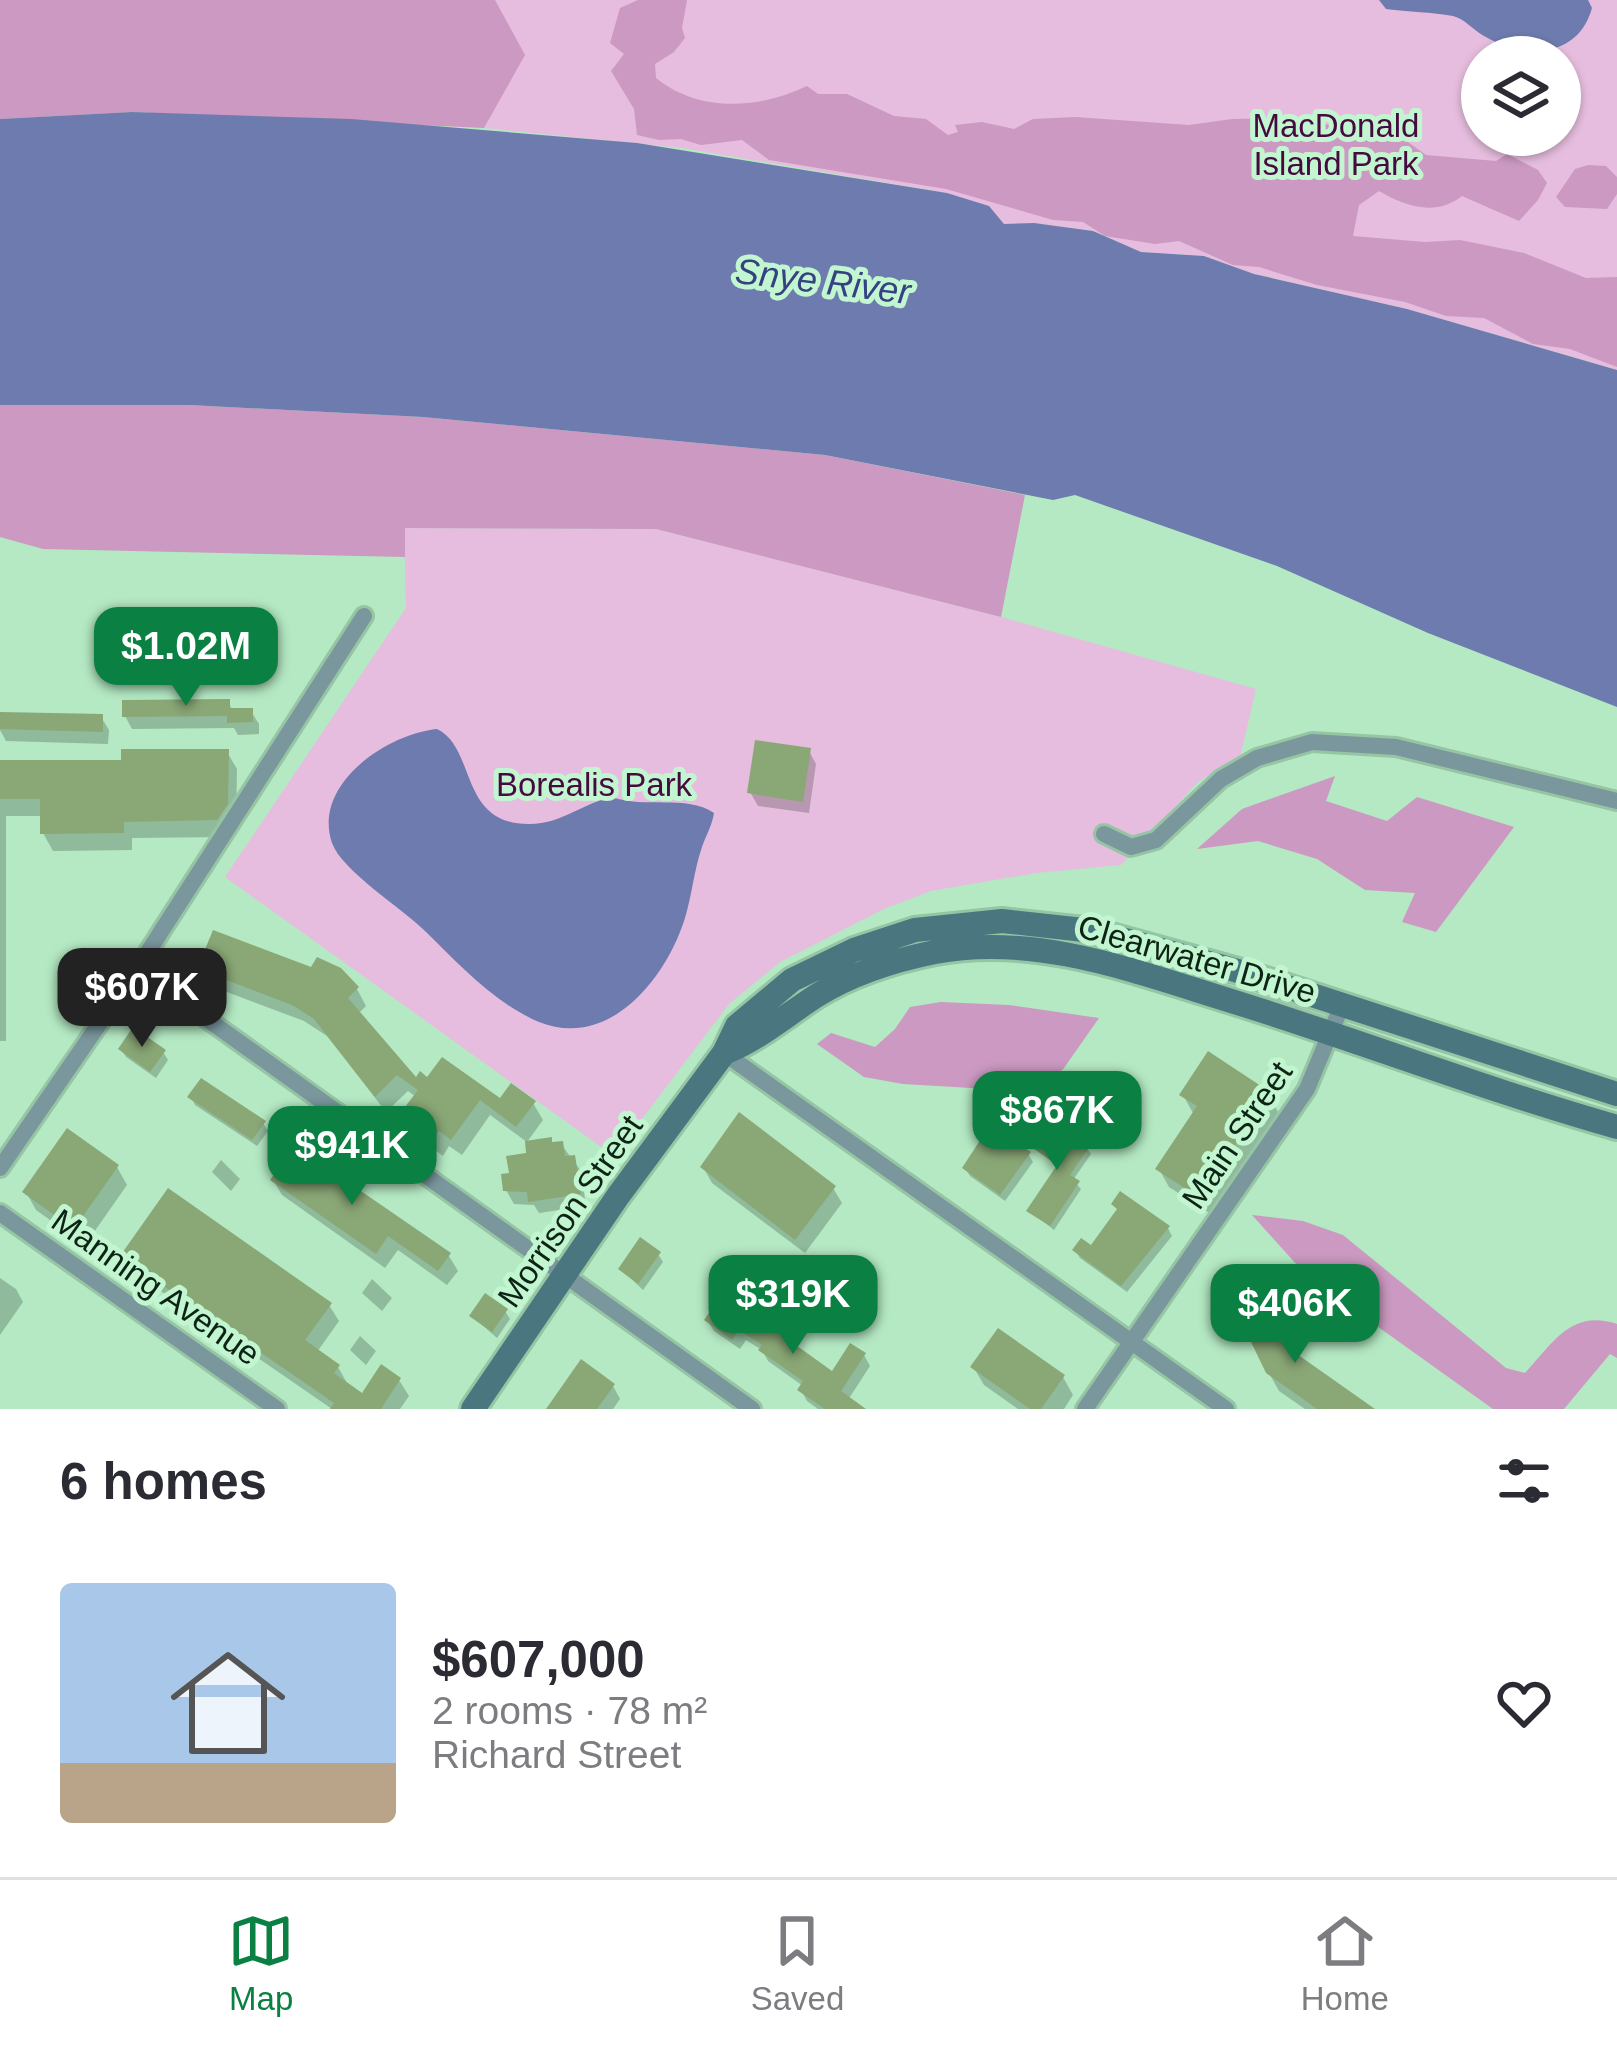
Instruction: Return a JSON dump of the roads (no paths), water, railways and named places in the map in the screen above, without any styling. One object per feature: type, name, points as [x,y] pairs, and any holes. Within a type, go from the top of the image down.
[{"type":"main road","name":"Clearwater Drive","points":[[724,1053],[737,1025],[759,1005],[792,980],[835,958],[915,930],[1026,921],[1093,931],[1617,1094]]},
{"type":"main road","name":"Clearwater Drive","points":[[724,1053],[754,1041],[817,995],[861,974],[938,951],[1051,951],[1101,961],[1333,1033],[1617,1127]]},
{"type":"main road","name":"Morrison Street","points":[[473,1409],[724,1053]]},
{"type":"street","points":[[0,1168],[137,969],[364,616]]},
{"type":"street","points":[[1104,834],[1131,847],[1156,841],[1221,779],[1258,758],[1312,742],[1396,747],[1617,801]]},
{"type":"street","points":[[137,969],[752,1409]]},
{"type":"street","name":"Main Street","points":[[1085,1409],[1307,1089],[1342,1005]]},
{"type":"street","points":[[724,1053],[1226,1409]]},
{"type":"street","name":"Manning Avenue","points":[[0,1213],[278,1409]]},
{"type":"water","points":[[1379,0],[1588,0],[1592,8],[1576,36],[1484,36],[1453,16],[1386,9]]},
{"type":"water","name":"Snye River","points":[[132,112],[351,119],[637,143],[947,193],[989,206],[1004,224],[1093,231],[1141,252],[1204,256],[1254,274],[1407,309],[1617,370],[1617,707],[1428,633],[1277,566],[1075,495],[1053,500],[825,455],[423,417],[189,405],[0,405],[0,119]]},
{"type":"water","points":[[437,729],[458,752],[479,799],[507,821],[541,823],[612,797],[691,804],[714,813],[676,941],[649,985],[611,1017],[589,1026],[565,1028],[523,1014],[478,982],[338,854],[329,821],[343,782],[377,752]]},
{"type":"park label","name":"MacDonald Island Park","points":[[1336,144]]},
{"type":"park label","name":"Borealis Park","points":[[594,784]]}]
